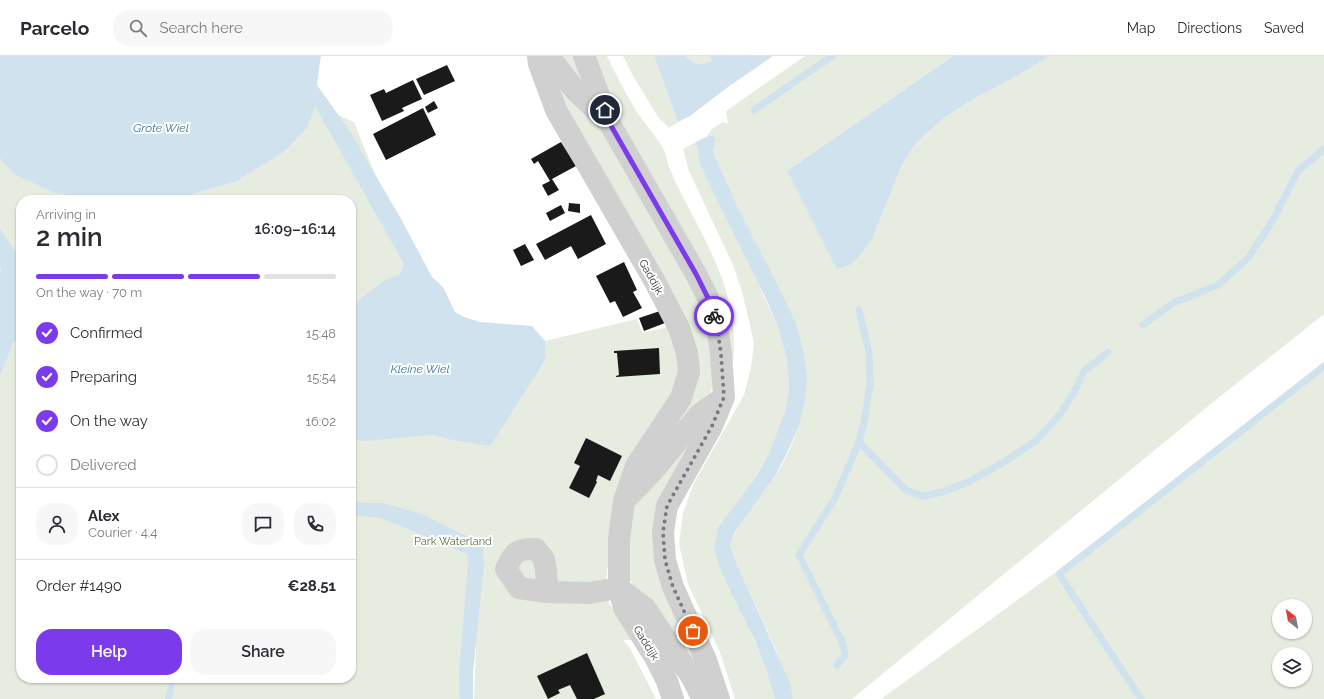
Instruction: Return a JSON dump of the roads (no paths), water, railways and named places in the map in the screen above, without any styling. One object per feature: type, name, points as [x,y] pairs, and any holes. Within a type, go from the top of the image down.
[{"type":"street","name":"Gaddijk","points":[[538,56],[539,64],[556,110],[654,280],[679,328],[688,353],[688,372],[681,398],[636,466],[624,501],[619,540],[619,588],[624,608],[656,659],[673,699]]},
{"type":"street","points":[[549,56],[574,89],[610,124]]},
{"type":"street","points":[[584,56],[610,124],[696,274],[708,298],[718,333],[724,397],[712,426],[667,506],[663,532],[665,560],[673,587],[706,660],[719,699]]},
{"type":"street","points":[[624,501],[653,471],[699,415],[724,397]]},
{"type":"street","name":"Gaddijk","points":[[619,588],[645,608],[691,676],[703,699]]},
{"type":"street","points":[[547,592],[589,593],[619,588]]},
{"type":"water","points":[[0,56],[321,56],[317,85],[349,130],[400,217],[432,277],[443,287],[455,312],[464,317],[480,322],[532,326],[545,341],[546,357],[538,372],[490,446],[452,440],[433,435],[365,441],[356,440],[356,302],[382,282],[400,274],[404,264],[315,106],[307,128],[284,152],[237,181],[190,195],[71,195],[55,193],[14,174],[0,158]]},
{"type":"water","points":[[654,56],[686,56],[695,63],[704,64],[712,61],[711,56],[773,56],[728,87],[690,116],[678,122]]},
{"type":"water","points":[[953,56],[1050,56],[1024,72],[968,102],[944,118],[913,147],[902,165],[872,239],[857,259],[850,265],[837,269],[787,171]]},
{"type":"water","points":[[713,135],[716,140],[713,152],[736,203],[796,323],[803,349],[807,376],[805,401],[800,423],[786,455],[775,476],[735,532],[730,544],[736,562],[790,683],[793,699],[775,699],[766,669],[755,641],[721,571],[714,547],[718,528],[755,478],[769,453],[785,411],[789,388],[787,360],[778,327],[766,299],[700,165],[696,142]]},
{"type":"water","points":[[0,229],[16,252],[16,341],[14,341],[0,375],[0,274],[2,270],[0,267]]},
{"type":"water","points":[[356,502],[383,503],[422,514],[483,545],[484,564],[473,672],[473,699],[460,699],[459,674],[468,563],[467,554],[379,518],[356,516]]},
{"type":"water","points":[[169,683],[175,683],[172,699],[165,699]]},
{"type":"waterway","points":[[754,110],[832,56]]},
{"type":"waterway","points":[[1143,325],[1173,303],[1218,285],[1248,258],[1272,222],[1298,171],[1324,149]]},
{"type":"waterway","points":[[837,665],[845,655],[843,644],[799,555],[835,498],[859,442],[864,423],[870,384],[869,352],[859,310]]},
{"type":"waterway","points":[[859,442],[906,490],[922,496],[943,492],[970,481],[1004,462],[1037,440],[1061,413],[1074,392],[1084,371],[1108,352]]},
{"type":"waterway","points":[[1141,699],[1059,574],[1324,366]]},
{"type":"water label","name":"Grote Wiel","points":[[161,128]]},
{"type":"water label","name":"Kleine Wiel","points":[[420,369]]},
{"type":"park label","name":"Park Waterland","points":[[453,541]]}]
